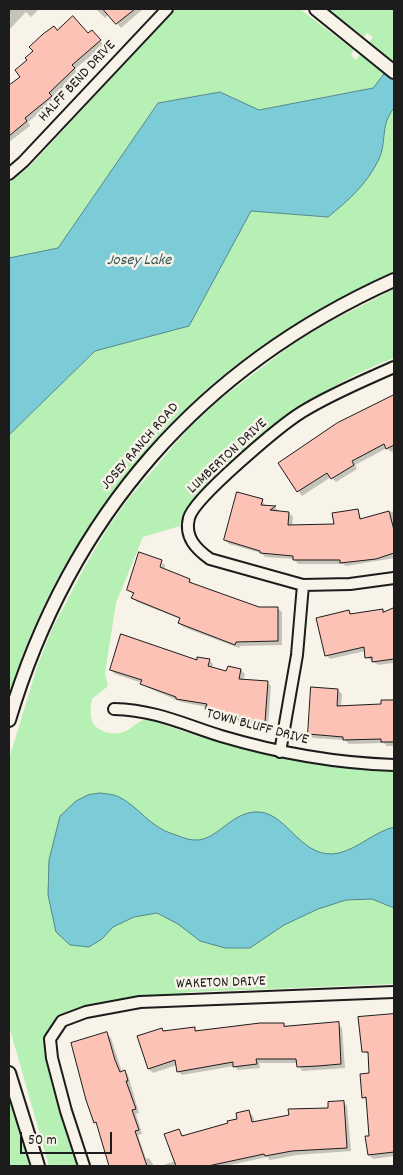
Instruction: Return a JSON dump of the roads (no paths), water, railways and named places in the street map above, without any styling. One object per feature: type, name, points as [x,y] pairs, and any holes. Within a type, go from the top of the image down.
[{"type":"street","name":"HALFF BEND DRIVE","points":[[9,174],[23,162],[167,9]]},
{"type":"street","points":[[316,9],[394,72]]},
{"type":"street","name":"JOSEY RANCH ROAD","points":[[9,720],[33,648],[72,566],[127,484],[157,449],[194,411],[241,371],[288,337],[327,314],[394,280]]},
{"type":"street","name":"LUMBERTON DRIVE","points":[[394,367],[301,412],[245,457],[191,512],[188,519],[189,535],[198,551],[221,563],[303,585],[350,584],[394,578]]},
{"type":"street","points":[[280,752],[297,655],[303,585]]},
{"type":"street","name":"TOWN BLUFF DRIVE","points":[[114,709],[150,712],[221,736],[280,752],[348,764],[394,766]]},
{"type":"street","name":"WAKETON DRIVE","points":[[84,1166],[52,1058],[50,1039],[54,1030],[62,1021],[86,1012],[140,1002],[394,992]]},
{"type":"street","points":[[9,1073],[38,1166]]},
{"type":"water","name":"Josey Lake","points":[[394,61],[394,108],[385,127],[383,146],[379,159],[369,176],[350,198],[328,217],[251,211],[189,326],[95,351],[9,435],[9,258],[58,248],[158,103],[220,92],[259,110],[373,88]]},
{"type":"water","points":[[100,793],[119,797],[158,827],[192,840],[211,836],[241,816],[260,812],[270,815],[279,821],[305,844],[326,854],[346,851],[380,832],[394,827],[394,908],[372,899],[346,900],[318,909],[284,925],[250,948],[225,948],[200,941],[178,924],[157,913],[134,917],[113,927],[102,939],[89,947],[70,945],[56,932],[48,895],[49,860],[60,816],[76,801],[88,795]]}]
